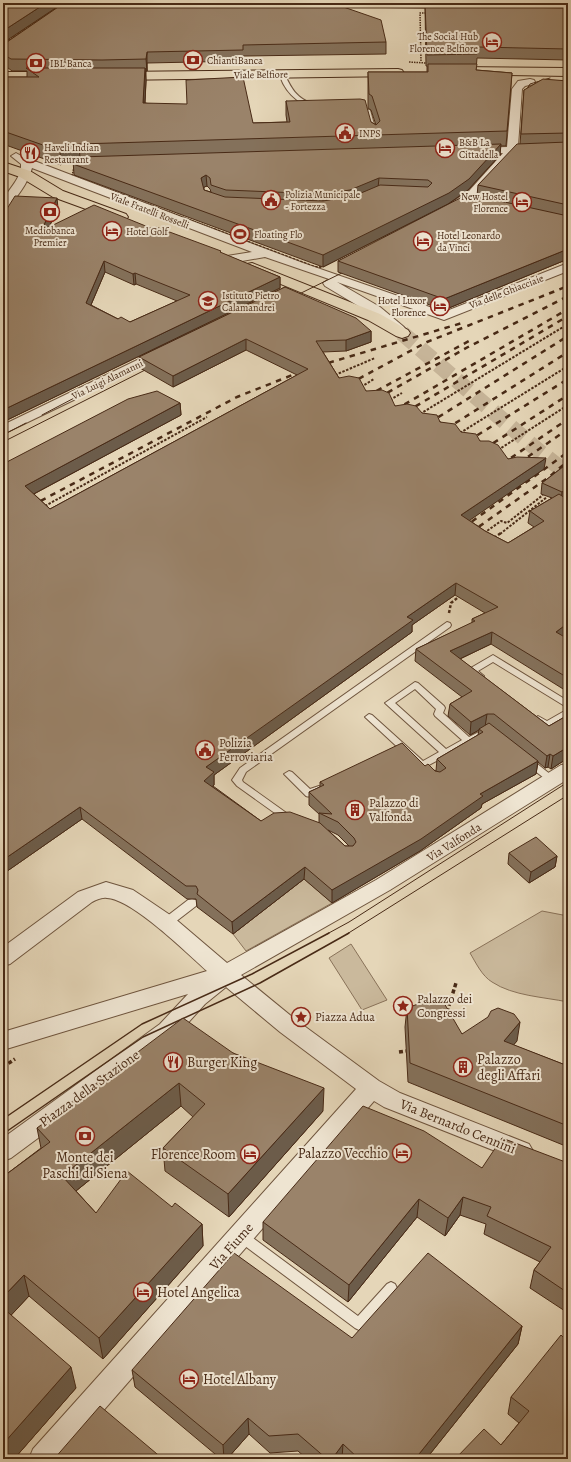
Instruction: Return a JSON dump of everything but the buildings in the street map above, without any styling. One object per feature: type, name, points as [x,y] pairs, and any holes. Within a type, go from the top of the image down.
[{"type":"main road","name":"Viale Belfiore","points":[[104,77],[412,72]]},
{"type":"main road","points":[[568,72],[447,72],[530,82],[568,84]]},
{"type":"main road","points":[[3,76],[72,77],[3,82]]},
{"type":"main road","name":"Viale Fratelli Rosselli","points":[[3,151],[16,156],[29,169]]},
{"type":"main road","points":[[3,166],[29,169],[58,194],[136,222]]},
{"type":"main road","points":[[216,254],[231,259],[290,288],[374,317],[401,332]]},
{"type":"street","points":[[438,214],[462,198],[473,193],[512,150],[518,89],[522,83],[530,82]]},
{"type":"street","points":[[465,151],[568,148]]},
{"type":"street","points":[[69,179],[66,173],[71,166]]},
{"type":"street","points":[[3,208],[29,169]]},
{"type":"street","name":"Viale Fratelli Rosselli","points":[[29,169],[69,179],[299,266],[376,310],[401,332]]},
{"type":"street","points":[[462,198],[481,202]]},
{"type":"street","name":"Viale Fratelli Rosselli","points":[[231,259],[268,254]]},
{"type":"street","points":[[318,270],[338,265]]},
{"type":"street","name":"Viale Fratelli Rosselli","points":[[299,266],[318,270],[444,316]]},
{"type":"street","name":"Via delle Ghiacciaie","points":[[444,316],[568,267]]},
{"type":"street","name":"Via Luigi Alamanni","points":[[3,430],[172,347]]},
{"type":"street","name":"Via Valfonda","points":[[250,960],[338,912],[379,883],[568,770]]},
{"type":"street","points":[[3,958],[74,905],[93,893],[106,890],[126,895],[166,923],[234,980],[371,1088]]},
{"type":"street","name":"Piazza della Stazione","points":[[3,1151],[168,1030],[197,998],[234,980],[250,960]]},
{"type":"street","name":"Piazza della Stazione","points":[[3,1041],[234,980]]},
{"type":"street","name":"Via Bernardo Cennini","points":[[371,1088],[392,1100],[539,1158]]},
{"type":"street","name":"Via Fiume","points":[[43,1459],[371,1088]]},
{"type":"lane","points":[[282,74],[294,96],[304,103],[319,106]]},
{"type":"lane","points":[[348,109],[368,111],[376,136]]},
{"type":"lane","points":[[300,822],[289,819],[240,784],[237,780],[239,775],[447,625]]},
{"type":"lane","points":[[484,680],[472,671],[493,658],[568,705]]},
{"type":"lane","points":[[445,753],[389,703],[415,686],[441,708],[438,714],[468,741]]},
{"type":"lane","points":[[528,712],[547,725],[568,712]]},
{"type":"lane","points":[[369,717],[400,750],[425,768],[445,753],[489,730]]},
{"type":"lane","points":[[523,757],[552,780]]},
{"type":"lane","points":[[289,774],[309,794],[329,784]]},
{"type":"lane","points":[[166,923],[192,903]]},
{"type":"lane","points":[[240,1236],[359,1324],[391,1288]]},
{"type":"path","points":[[3,45],[52,13]]},
{"type":"path","points":[[421,61],[420,13],[428,13]]},
{"type":"path","points":[[71,166],[501,155],[473,189],[462,198],[318,270]]},
{"type":"path","points":[[418,415],[568,324]]},
{"type":"path","points":[[334,376],[375,358]]},
{"type":"path","points":[[454,437],[568,366]]},
{"type":"path","points":[[361,387],[374,379]]},
{"type":"path","points":[[388,401],[402,393]]},
{"type":"path","points":[[495,452],[568,405]]},
{"type":"path","points":[[44,506],[208,417]]},
{"type":"path","points":[[482,534],[502,521],[507,523],[544,495]]},
{"type":"path","points":[[489,542],[548,497]]},
{"type":"path","points":[[447,625],[450,603],[462,594]]},
{"type":"path","points":[[446,1017],[456,983]]},
{"type":"path","points":[[399,1052],[406,1052]]},
{"type":"shaded area","points":[[304,879],[332,903],[246,951],[233,934]]},
{"type":"shaded area","points":[[542,911],[568,916],[568,1002],[519,993],[500,987],[485,976],[470,953]]},
{"type":"shaded area","points":[[351,944],[387,1000],[362,1010],[329,958]]},
{"type":"tunnel","points":[[402,333],[541,453],[568,474]]},
{"type":"tram line","points":[[524,104],[525,92],[530,84],[550,78]]},
{"type":"tram line","points":[[545,82],[568,80]]},
{"type":"tram line","points":[[3,181],[6,187],[3,195]]},
{"type":"tram line","points":[[291,298],[350,269]]},
{"type":"tram line","points":[[42,415],[150,358]]},
{"type":"tram line","points":[[3,442],[155,365]]},
{"type":"tram line","points":[[3,435],[26,423]]},
{"type":"tram line","points":[[327,934],[349,922],[568,782]]},
{"type":"tram line","points":[[347,934],[568,795]]},
{"type":"tram line","points":[[3,1119],[142,1024],[252,974],[329,933]]},
{"type":"tram line","points":[[3,1134],[143,1037],[260,983],[349,933]]},
{"type":"railway","points":[[349,384],[427,342],[568,286]]},
{"type":"railway","points":[[378,398],[468,347],[568,296]]},
{"type":"railway","points":[[395,410],[568,309]]},
{"type":"railway","points":[[406,412],[568,316]]},
{"type":"railway","points":[[318,366],[462,323]]},
{"type":"railway","points":[[429,423],[568,336]]},
{"type":"railway","points":[[367,396],[469,341]]},
{"type":"railway","points":[[446,429],[568,352]]},
{"type":"railway","points":[[31,506],[237,397],[305,370]]},
{"type":"railway","points":[[468,441],[568,379]]},
{"type":"railway","points":[[484,449],[568,395]]},
{"type":"railway","points":[[502,464],[568,419]]},
{"type":"railway","points":[[519,463],[568,429]]},
{"type":"railway","points":[[463,528],[568,452]]},
{"type":"railway","points":[[470,533],[549,477],[568,461]]},
{"type":"place","name":"The Social Hub Florence Belfiore","points":[[492,42]]},
{"type":"place","name":"ChiantiBanca","points":[[193,60]]},
{"type":"place","name":"IBL Banca","points":[[36,63]]},
{"type":"place","name":"INPS","points":[[345,133]]},
{"type":"place","name":"B&B La Cittadella","points":[[445,148]]},
{"type":"place","name":"Haveli Indian Restaurant","points":[[30,153]]},
{"type":"place","name":"Polizia Municipale - Fortezza","points":[[271,200]]},
{"type":"place","name":"New Hostel Florence","points":[[522,202]]},
{"type":"place","name":"Mediobanca Premier","points":[[50,212]]},
{"type":"place","name":"Hotel Golf","points":[[112,231]]},
{"type":"place","name":"Floating Flo","points":[[240,234]]},
{"type":"place","name":"Hotel Leonardo da Vinci","points":[[423,241]]},
{"type":"place","name":"Istituto Pietro Calamandrei","points":[[208,301]]},
{"type":"place","name":"Hotel Luxor Florence","points":[[440,306]]},
{"type":"place","name":"Polizia Ferroviaria","points":[[205,750]]},
{"type":"place","name":"Palazzo di Valfonda","points":[[355,810]]},
{"type":"place","name":"Palazzo dei Congressi","points":[[403,1006]]},
{"type":"place","name":"Piazza Adua","points":[[301,1017]]},
{"type":"place","name":"Burger King","points":[[173,1062]]},
{"type":"place","name":"Palazzo degli Affari","points":[[463,1067]]},
{"type":"place","name":"Monte dei Paschi di Siena","points":[[85,1136]]},
{"type":"place","name":"Palazzo Vecchio","points":[[402,1153]]},
{"type":"place","name":"Florence Room","points":[[250,1154]]},
{"type":"place","name":"Hotel Angelica","points":[[143,1292]]},
{"type":"place","name":"Hotel Albany","points":[[189,1379]]}]
